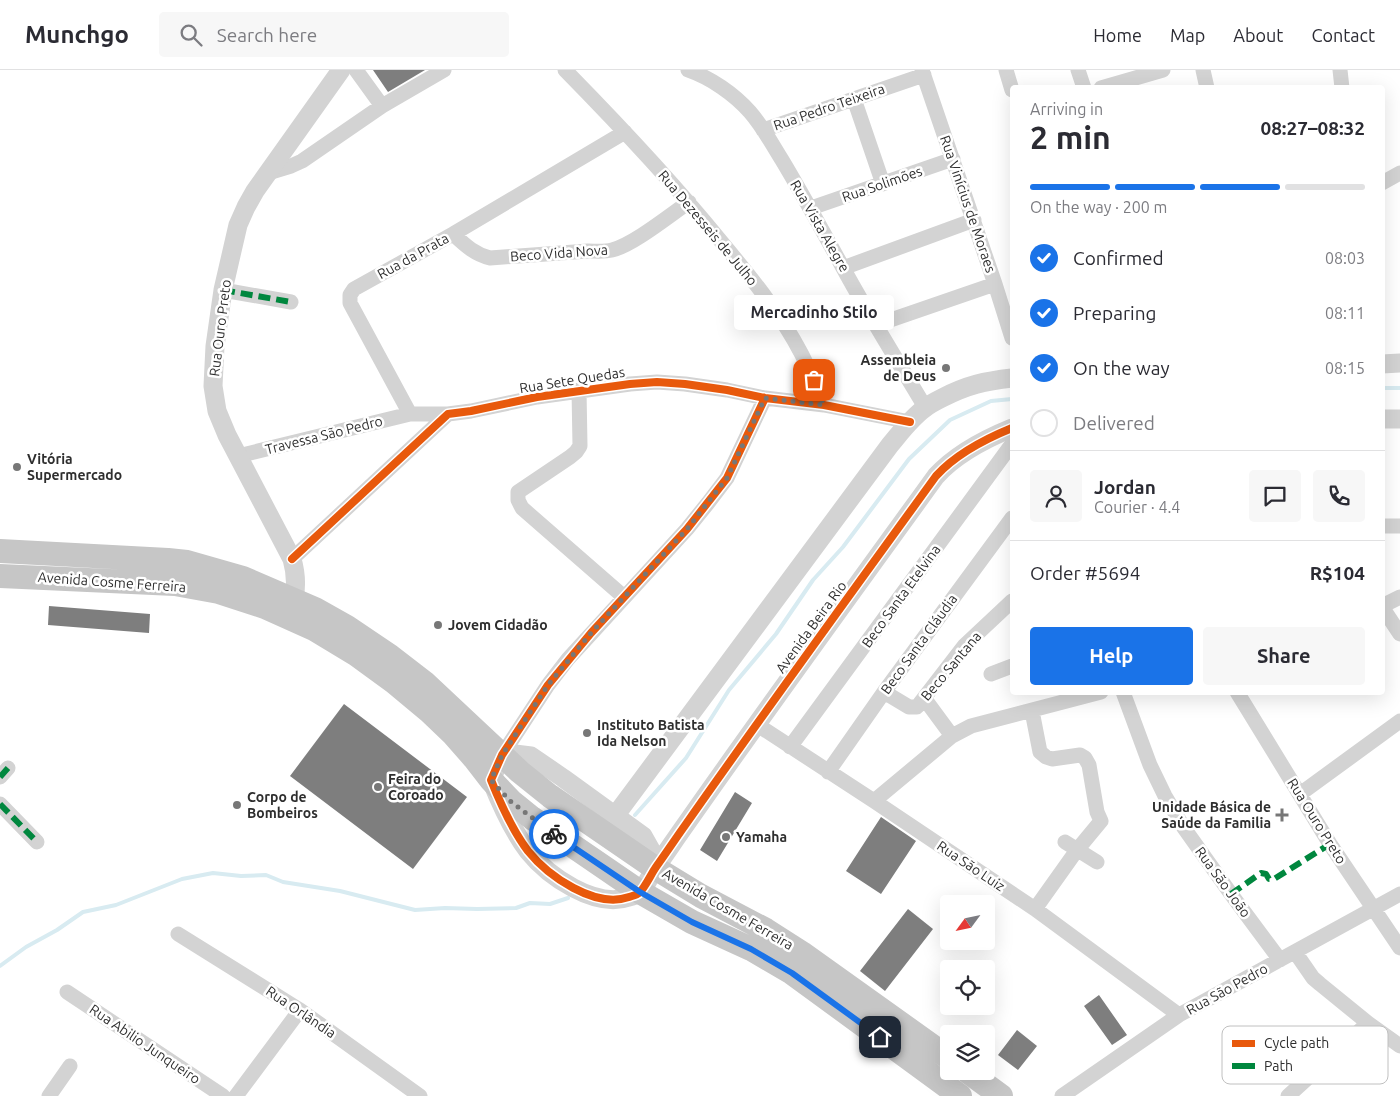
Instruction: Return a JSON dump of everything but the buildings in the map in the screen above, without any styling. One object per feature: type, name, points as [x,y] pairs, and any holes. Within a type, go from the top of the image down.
[{"type":"main road","name":"Avenida Cosme Ferreira","points":[[0,551],[187,562],[242,578],[315,608],[390,656],[425,683],[520,772],[550,796],[656,868],[701,896],[766,930],[802,953],[940,1052]]},
{"type":"main road","name":"Avenida Cosme Ferreira","points":[[0,576],[176,584],[219,592],[265,607],[314,629],[358,655],[430,712],[453,734],[510,801],[532,818],[640,892],[692,922],[751,949],[792,973],[960,1096]]},
{"type":"main road","points":[[979,1080],[1001,1096]]},
{"type":"street","name":"Rua Ouro Preto","points":[[294,599],[296,574],[292,559],[226,435],[218,411],[214,386],[215,346],[223,290],[238,225],[246,207],[340,70]]},
{"type":"street","points":[[356,70],[382,106]]},
{"type":"street","points":[[268,173],[302,161],[382,106],[444,70]]},
{"type":"street","name":"Rua Vista Alegre","points":[[688,70],[716,84],[736,98],[750,112],[763,130],[811,208],[843,268],[925,407]]},
{"type":"street","points":[[1006,70],[1010,85]]},
{"type":"street","points":[[1078,70],[1083,85]]},
{"type":"street","points":[[1119,85],[1163,70]]},
{"type":"street","points":[[1203,70],[1206,85]]},
{"type":"street","points":[[1340,70],[1342,85]]},
{"type":"street","name":"Rua Dezesseis de Julho","points":[[573,72],[689,202],[750,277],[786,326],[802,354],[824,405]]},
{"type":"street","name":"Rua Pedro Teixeira","points":[[763,130],[854,99],[923,72]]},
{"type":"street","name":"Rua Vinícius de Moraes","points":[[923,72],[1010,332]]},
{"type":"street","points":[[854,99],[883,184]]},
{"type":"street","name":"Rua da Prata","points":[[410,414],[350,303],[350,295],[354,289],[453,234],[625,132]]},
{"type":"street","name":"Rua Solimões","points":[[811,208],[953,159]]},
{"type":"street","points":[[1385,181],[1400,174]]},
{"type":"street","name":"Beco Vida Nova","points":[[453,234],[469,249],[490,258],[588,250],[613,250],[626,244],[689,202]]},
{"type":"street","points":[[843,268],[974,220]]},
{"type":"street","points":[[876,325],[995,284]]},
{"type":"street","points":[[223,290],[291,302]]},
{"type":"street","points":[[1385,364],[1400,363]]},
{"type":"street","points":[[615,816],[890,445],[910,422],[925,407],[953,392],[991,380],[1010,378]]},
{"type":"street","name":"Rua Sete Quedas","points":[[448,414],[579,390],[657,382],[685,384],[765,398],[824,405],[910,422]]},
{"type":"street","points":[[579,390],[580,446],[576,452],[518,492],[518,500],[522,508],[624,597]]},
{"type":"street","points":[[640,892],[629,898],[622,899],[607,900],[595,898],[582,893],[557,877],[538,862],[528,850],[511,824],[491,780],[502,755],[548,685],[568,659],[687,529],[727,478],[765,398]]},
{"type":"street","points":[[410,414],[448,414]]},
{"type":"street","name":"Travessa São Pedro","points":[[238,456],[410,414]]},
{"type":"street","points":[[292,559],[448,414]]},
{"type":"street","points":[[1385,420],[1400,419]]},
{"type":"street","name":"Avenida Beira Rio","points":[[640,892],[756,724],[936,476],[951,461],[962,454],[1010,429]]},
{"type":"street","name":"Beco Santa Etelvina","points":[[790,747],[1010,447]]},
{"type":"street","name":"Beco Santa Cláudia","points":[[828,772],[884,692],[1010,521]]},
{"type":"street","points":[[1385,526],[1400,526]]},
{"type":"street","points":[[1385,604],[1400,597]]},
{"type":"street","name":"Beco Santana","points":[[884,692],[910,707],[917,707],[964,646],[1010,603]]},
{"type":"street","points":[[1385,611],[1400,634]]},
{"type":"street","points":[[991,674],[1010,667]]},
{"type":"street","points":[[874,801],[952,736],[971,726],[1090,695]]},
{"type":"street","name":"Rua São João","points":[[1124,695],[1150,765],[1165,796],[1184,828],[1280,960]]},
{"type":"street","name":"Rua Ouro Preto","points":[[1239,695],[1330,844],[1400,948]]},
{"type":"street","points":[[924,698],[952,736]]},
{"type":"street","points":[[1032,711],[1040,752],[1052,759],[1080,755],[1085,758],[1089,765],[1097,812],[1101,820],[1071,846],[1035,909]]},
{"type":"street","points":[[1300,794],[1400,721]]},
{"type":"street","name":"Rua São Luiz","points":[[756,724],[1035,909],[1179,1015]]},
{"type":"street","points":[[502,755],[531,756],[643,836],[652,852],[656,868]]},
{"type":"street","points":[[0,804],[37,842]]},
{"type":"street","points":[[1071,846],[1097,862]]},
{"type":"street","name":"Rua São Pedro","points":[[1062,1096],[1179,1015],[1400,894]]},
{"type":"street","name":"Rua Orlândia","points":[[178,934],[300,1010],[420,1096]]},
{"type":"street","points":[[1296,952],[1313,978],[1372,1026]]},
{"type":"street","name":"Rua Abilio Junqueiro","points":[[67,992],[223,1096]]},
{"type":"street","points":[[236,1096],[300,1010]]},
{"type":"street","points":[[1365,1026],[1368,1023]]},
{"type":"street","points":[[1388,1037],[1400,1046]]},
{"type":"street","points":[[49,1096],[70,1066]]},
{"type":"street","points":[[1288,1096],[1301,1084]]},
{"type":"waterway","points":[[1385,388],[1400,388]]},
{"type":"waterway","points":[[635,815],[686,758],[729,690],[776,634],[813,580],[843,547],[909,459],[950,420],[991,401],[1010,399]]},
{"type":"waterway","points":[[0,966],[26,947],[57,930],[83,912],[116,905],[182,879],[213,873],[241,876],[266,875],[283,882],[340,891],[415,910],[516,908],[530,903],[550,904],[568,898]]},
{"type":"marked path","points":[[223,290],[291,302]]},
{"type":"marked path","points":[[0,777],[8,768]]},
{"type":"marked path","points":[[0,804],[37,842]]},
{"type":"marked path","points":[[1231,894],[1261,873],[1266,874],[1269,879],[1274,879],[1330,844]]},
{"type":"cycle path","points":[[292,559],[448,414],[537,397],[657,382],[685,384],[765,398],[824,405],[910,422]]},
{"type":"cycle path","points":[[765,398],[727,478],[687,529],[591,633],[548,685],[502,755],[491,780],[507,817],[528,851],[560,880],[587,894],[616,899],[629,897],[641,891],[748,737],[936,476],[971,448],[1010,429]]},
{"type":"way so far","points":[[554,834],[510,801],[491,780],[502,755],[548,685],[568,659],[708,504],[727,478],[765,398],[824,405],[814,380]]},
{"type":"place","name":"Assembleia de Deus","points":[[946,368]]},
{"type":"place","name":"Mercadinho Stilo","points":[[814,380]]},
{"type":"place","name":"Vitória Supermercado","points":[[17,467]]},
{"type":"place","name":"Jovem Cidadão","points":[[438,625]]},
{"type":"place","name":"Instituto Batista Ida Nelson","points":[[587,733]]},
{"type":"place","name":"Feira do Coroado","points":[[378,787]]},
{"type":"place","name":"Corpo de Bombeiros","points":[[237,805]]},
{"type":"place","name":"Unidade Básica de Saúde da Familia","points":[[1282,815]]},
{"type":"place","name":"Yamaha","points":[[726,837]]},
{"type":"route","points":[[554,834],[640,892],[692,922],[751,949],[792,973],[880,1037]]}]
